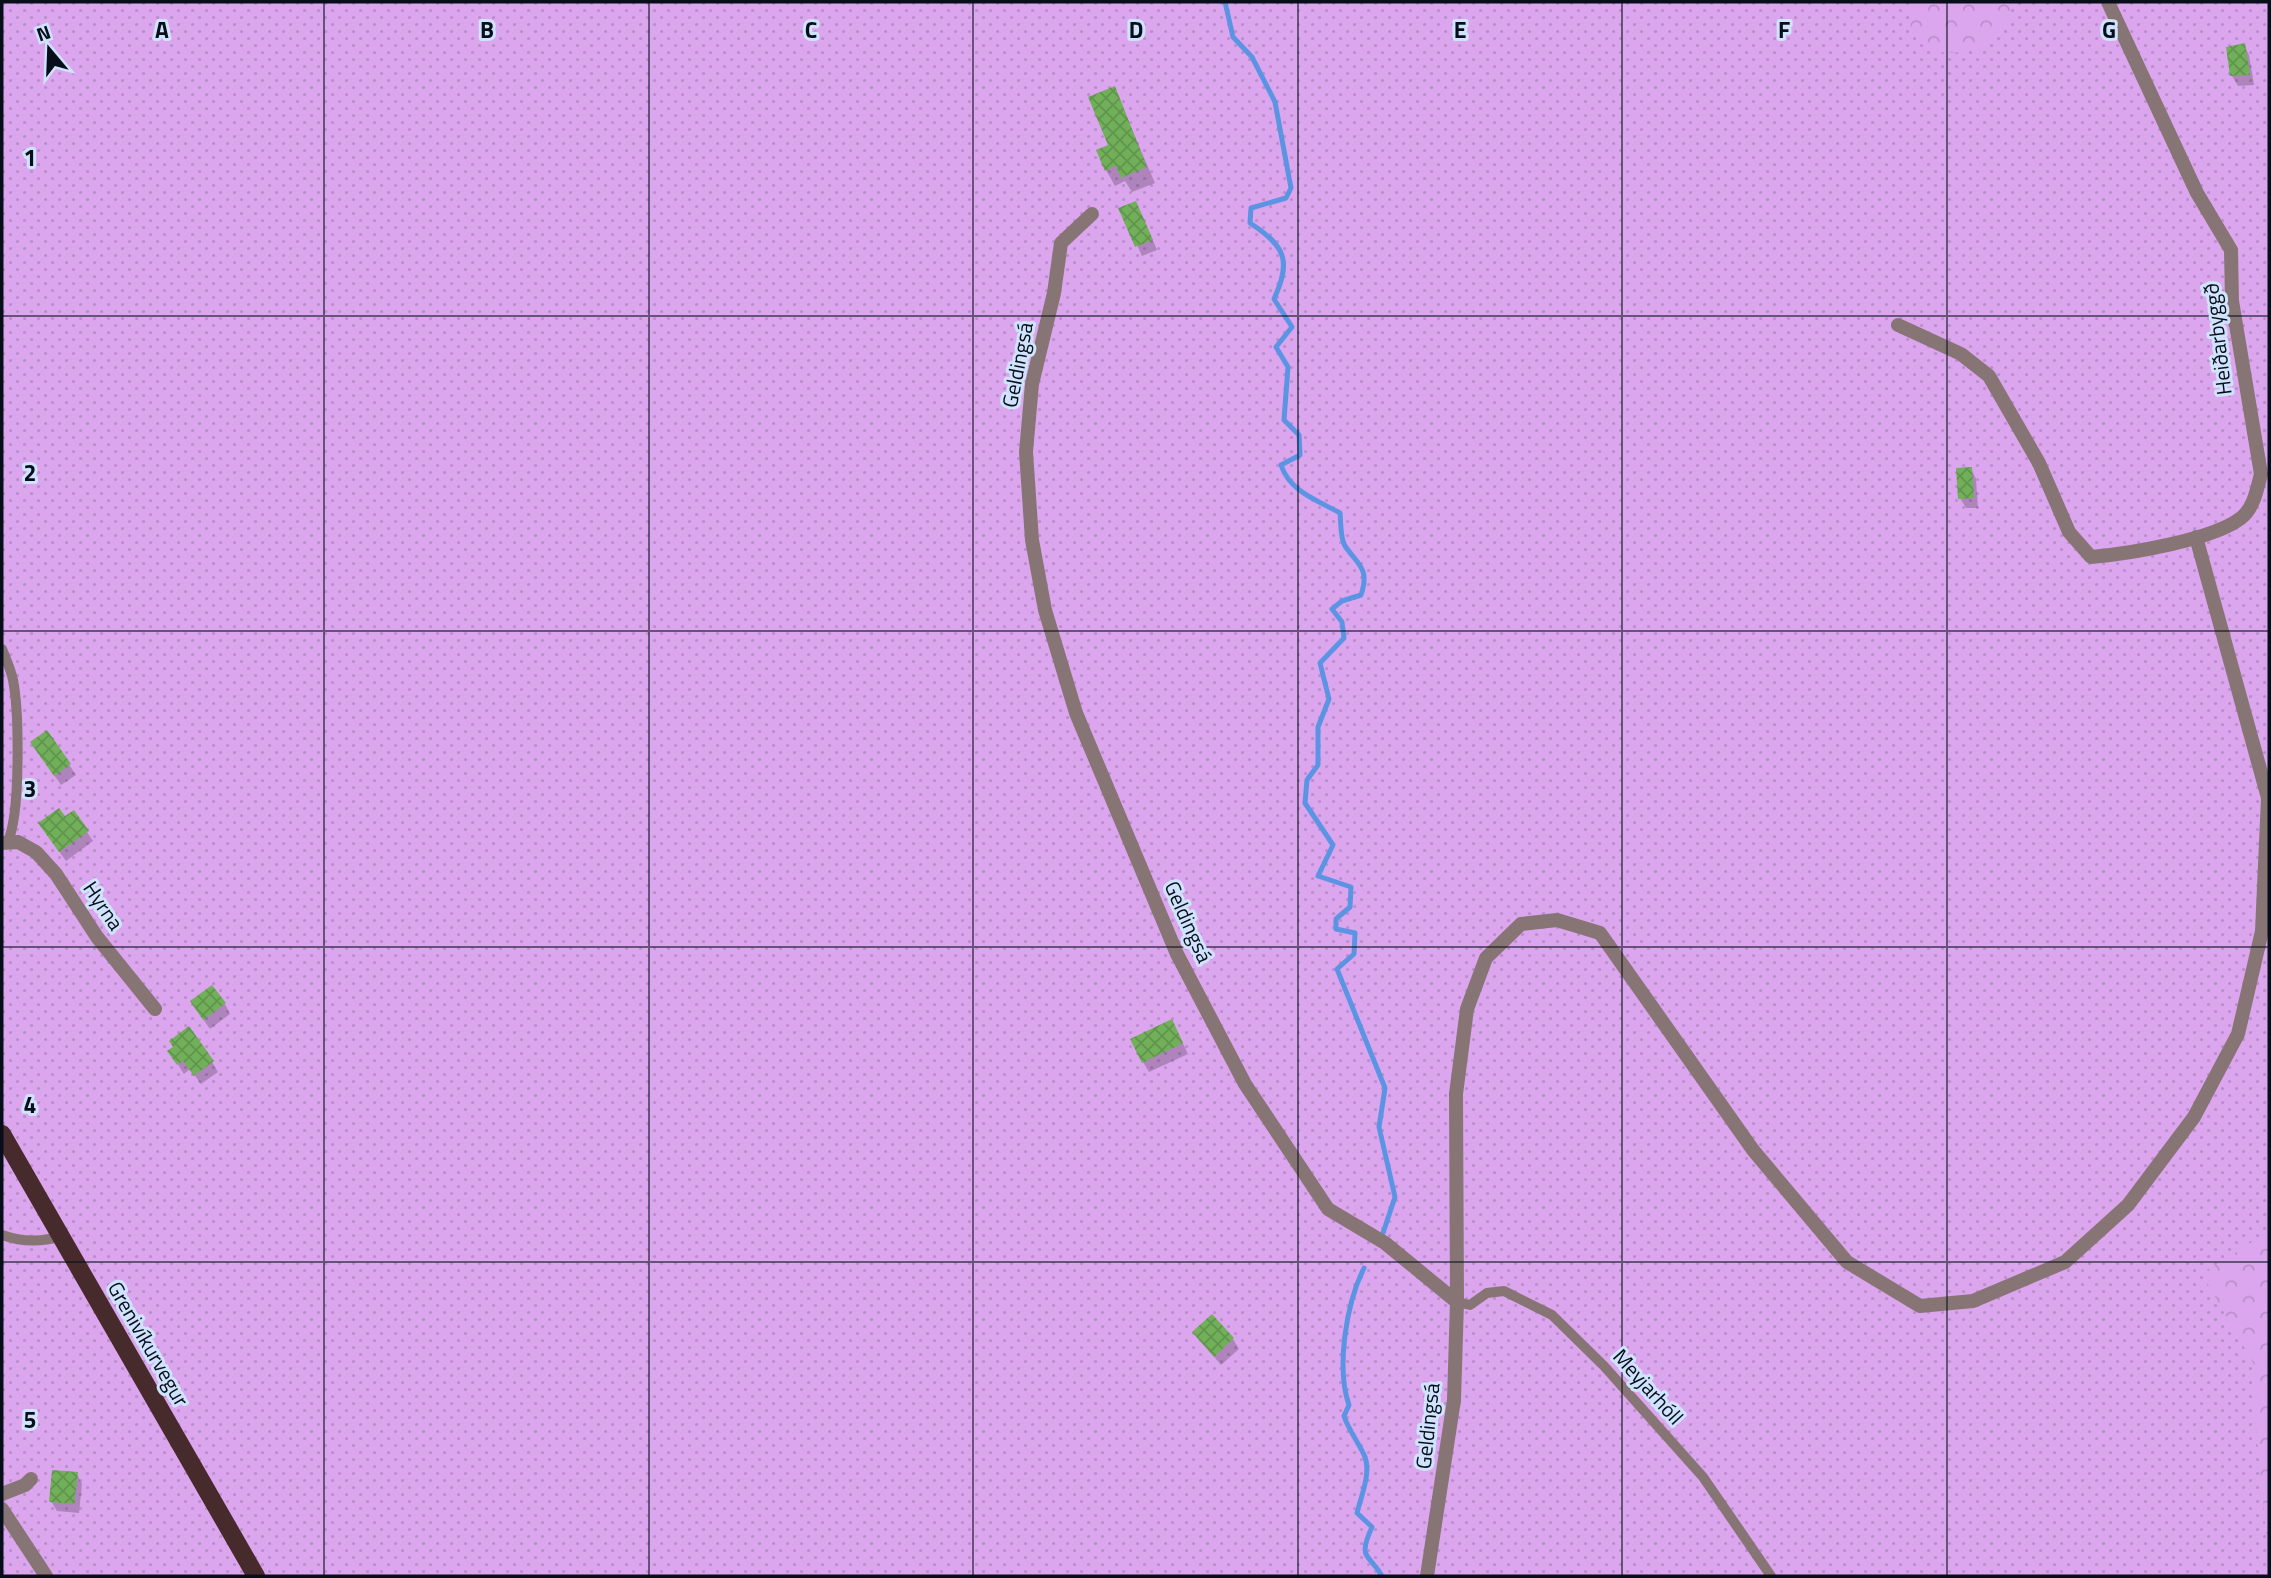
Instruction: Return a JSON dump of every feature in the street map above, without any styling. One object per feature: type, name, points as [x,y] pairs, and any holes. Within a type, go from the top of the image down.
[{"type":"main road","name":"Grenivíkurvegur","points":[[2,1134],[256,1576]]},
{"type":"street","name":"Heiðarbyggð","points":[[1899,325],[1961,354],[1989,376],[2039,463],[2069,532],[2091,557],[2124,554],[2196,537],[2242,518],[2254,500],[2261,474],[2232,301],[2231,250],[2197,193],[2108,2]]},
{"type":"street","name":"Geldingsá","points":[[1092,214],[1061,243],[1054,293],[1032,384],[1026,452],[1032,540],[1045,610],[1076,713],[1177,954],[1245,1084],[1328,1209],[1385,1243],[1420,1269],[1443,1294],[1457,1302],[1454,1399],[1427,1576]]},
{"type":"street","points":[[1457,1302],[1456,1094],[1467,1009],[1486,958],[1521,924],[1558,919],[1600,933],[1753,1150],[1847,1262],[1920,1306],[1973,1301],[2065,1262],[2128,1205],[2194,1117],[2238,1034],[2262,931],[2267,798],[2196,537]]},
{"type":"street","name":"Hyrna","points":[[4,843],[18,842],[36,852],[56,874],[97,937],[155,1009]]},
{"type":"street","points":[[2,1494],[25,1485],[32,1479]]},
{"type":"street","points":[[2,1509],[46,1576]]},
{"type":"lane","points":[[2,649],[13,678],[16,708],[15,814],[13,832],[4,843]]},
{"type":"lane","points":[[2,1235],[45,1242],[60,1236]]},
{"type":"lane","name":"Meyjarhóll","points":[[1457,1302],[1470,1305],[1487,1293],[1504,1291],[1552,1315],[1604,1366],[1703,1476],[1771,1576]]},
{"type":"green space","points":[[2,2],[2269,2],[2269,1576],[2,1576]]},
{"type":"green space","points":[[1912,2],[2010,2],[2010,18],[1984,44],[1975,48],[1956,52],[1929,51],[1910,26]]},
{"type":"green space","points":[[2269,1231],[2269,1564],[2256,1428],[2256,1368],[2202,1274]]},
{"type":"building","points":[[2245,43],[2250,75],[2230,76],[2226,47]]},
{"type":"building","points":[[1115,86],[1147,167],[1121,178],[1116,166],[1105,171],[1096,150],[1108,145],[1088,97]]},
{"type":"building","points":[[1136,201],[1153,240],[1135,247],[1118,208]]},
{"type":"building","points":[[1972,467],[1974,498],[1958,499],[1956,468]]},
{"type":"building","points":[[47,730],[71,764],[54,776],[30,742]]},
{"type":"building","points":[[59,808],[65,816],[74,810],[89,831],[59,852],[38,823]]},
{"type":"building","points":[[212,985],[226,1003],[203,1020],[190,1001]]},
{"type":"building","points":[[1172,1019],[1183,1043],[1142,1063],[1130,1039]]},
{"type":"building","points":[[189,1026],[214,1061],[194,1076],[183,1061],[177,1065],[167,1051],[173,1047],[169,1041]]},
{"type":"building","points":[[1212,1314],[1234,1338],[1214,1357],[1192,1332]]},
{"type":"building","points":[[52,1470],[78,1472],[74,1504],[49,1502]]},
{"type":"waterway","points":[[1225,2],[1233,37],[1252,57],[1275,102],[1291,188],[1286,198],[1251,208],[1250,223],[1278,247],[1284,264],[1274,299],[1292,327],[1276,347],[1288,367],[1284,420],[1299,435],[1300,455],[1281,465],[1298,489],[1340,513],[1343,543],[1361,568],[1364,579],[1361,595],[1342,601],[1332,609],[1342,622],[1344,638],[1320,663],[1329,699],[1318,727],[1318,765],[1307,780],[1305,803],[1333,845],[1318,876],[1351,887],[1350,907],[1336,919],[1336,929],[1355,933],[1354,954],[1337,969],[1385,1088],[1379,1127],[1395,1197],[1383,1233]]},
{"type":"waterway","points":[[1364,1268],[1352,1299],[1345,1336],[1343,1373],[1349,1405],[1344,1416],[1367,1463],[1365,1485],[1357,1513],[1372,1527],[1365,1551],[1382,1576]]}]
